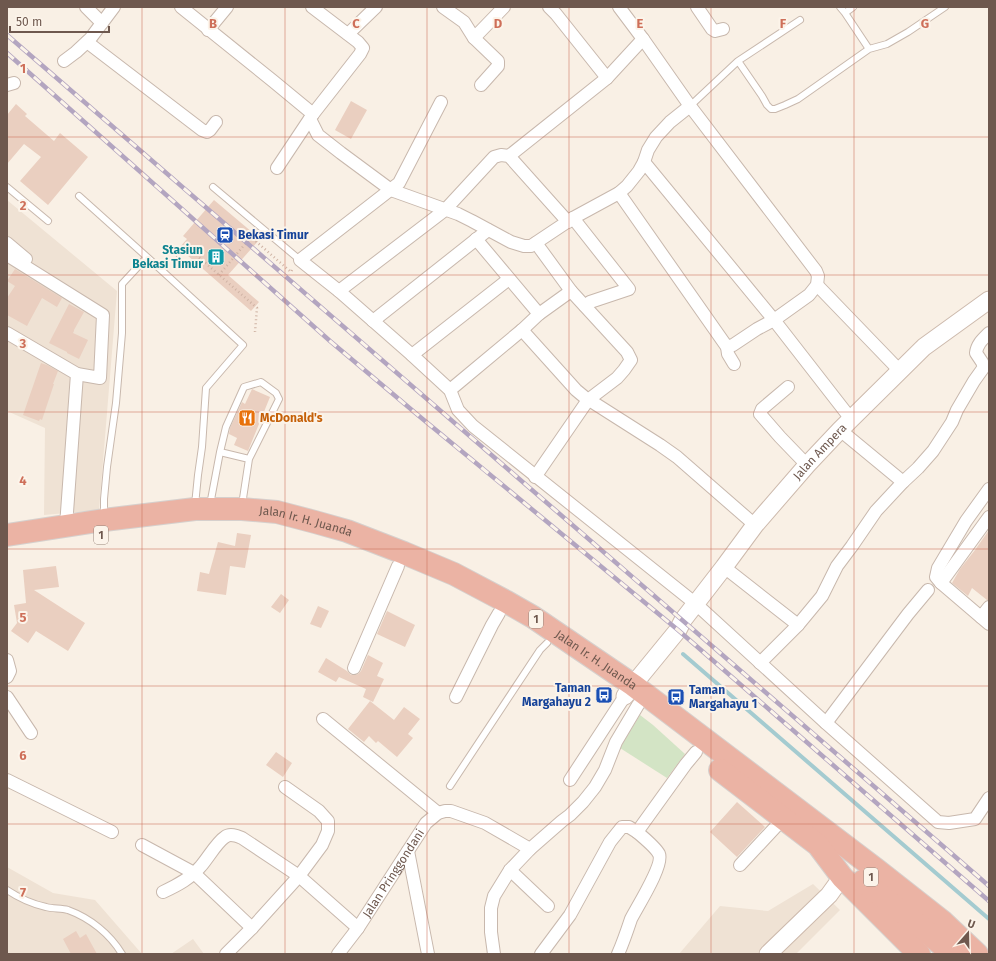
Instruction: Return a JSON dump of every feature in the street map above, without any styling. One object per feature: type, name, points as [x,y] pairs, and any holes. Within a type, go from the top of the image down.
[{"type":"highway","name":"Jalan Ir. H. Juanda","points":[[7,535],[104,520],[242,509],[277,512],[348,531],[454,574],[533,617],[632,695],[784,809],[943,922],[977,954]]},
{"type":"highway","name":"Jalan Ir. H. Juanda","points":[[7,549],[152,526],[200,513],[223,521],[259,524],[307,533],[352,547],[447,587],[499,613],[611,685],[632,695],[696,752],[784,809],[818,845],[836,886],[919,954]]},
{"type":"highway","name":"1","points":[[784,809],[956,954]]},
{"type":"highway","name":"1","points":[[818,845],[927,932],[952,954]]},
{"type":"street","points":[[86,7],[102,23]]},
{"type":"street","points":[[64,61],[87,42],[114,7]]},
{"type":"street","points":[[180,7],[273,81],[312,117],[318,135],[391,190],[458,214],[511,242],[524,246],[531,246],[571,220],[619,193],[627,186],[639,171],[648,150],[656,138],[670,122],[690,106]]},
{"type":"street","points":[[208,30],[226,7]]},
{"type":"street","points":[[277,168],[312,117],[363,48],[358,42],[312,7]]},
{"type":"street","points":[[348,34],[376,7]]},
{"type":"street","points":[[443,7],[464,22],[474,38],[498,61],[498,66],[481,85]]},
{"type":"street","points":[[474,38],[504,7]]},
{"type":"street","points":[[549,7],[607,78]]},
{"type":"street","points":[[619,7],[690,106],[816,271],[818,276],[817,285],[809,295],[774,320],[757,329],[734,345],[727,347]]},
{"type":"street","points":[[697,7],[712,29],[716,31],[723,29]]},
{"type":"street","points":[[509,156],[607,78],[642,39]]},
{"type":"street","points":[[87,42],[204,131],[207,132],[210,130],[216,122]]},
{"type":"street","points":[[441,102],[399,183],[300,260],[339,290],[450,390],[458,410],[473,426],[696,604],[826,723],[938,822],[949,823],[975,818],[989,798]]},
{"type":"street","points":[[339,290],[445,210],[494,157],[501,155],[509,156],[571,220],[629,289],[590,302],[585,306]]},
{"type":"street","points":[[644,162],[774,320],[845,424],[902,482]]},
{"type":"street","points":[[619,193],[727,347],[728,354],[734,364]]},
{"type":"street","points":[[373,321],[488,230]]},
{"type":"street","points":[[476,239],[539,314]]},
{"type":"street","points":[[7,243],[52,283]]},
{"type":"street","points":[[535,477],[588,400],[617,378],[631,360],[627,352],[571,291],[536,243]]},
{"type":"street","points":[[7,254],[103,315],[100,378],[76,374],[7,333]]},
{"type":"street","points":[[412,355],[509,279]]},
{"type":"street","points":[[817,285],[900,371]]},
{"type":"street","points":[[450,390],[539,314],[571,291]]},
{"type":"street","name":"Jalan Ampera","points":[[632,695],[678,630],[683,620],[755,525],[807,465],[845,424],[924,348],[989,300]]},
{"type":"street","points":[[522,330],[576,390],[588,400],[677,457],[755,525]]},
{"type":"street","points":[[760,663],[798,625],[822,596],[837,566],[876,511],[933,451],[952,422],[957,410],[974,381],[983,370],[984,367],[982,362],[976,353],[980,342],[989,333]]},
{"type":"street","points":[[66,526],[76,374]]},
{"type":"street","points":[[788,388],[762,409],[760,414],[807,465]]},
{"type":"street","points":[[989,489],[966,522],[938,568],[936,577],[985,621],[989,607]]},
{"type":"street","points":[[942,583],[989,516]]},
{"type":"street","points":[[354,668],[398,566]]},
{"type":"street","points":[[724,567],[798,625]]},
{"type":"street","points":[[826,723],[908,614],[928,590]]},
{"type":"street","points":[[456,697],[492,624],[499,613]]},
{"type":"street","points":[[7,660],[10,671],[7,677]]},
{"type":"street","points":[[570,780],[632,695]]},
{"type":"street","points":[[494,954],[490,932],[491,908],[494,896],[510,870],[530,849],[570,815],[595,787],[605,770],[632,695]]},
{"type":"street","points":[[7,698],[31,733]]},
{"type":"street","points":[[323,719],[438,812],[452,811],[485,823],[530,849]]},
{"type":"street","points":[[637,832],[696,752]]},
{"type":"street","points":[[7,780],[112,832]]},
{"type":"street","points":[[226,954],[252,928],[299,876],[322,845],[328,831],[328,821],[319,811],[285,787]]},
{"type":"street","points":[[740,865],[784,809]]},
{"type":"street","name":"Jalan Pringgondani","points":[[338,954],[358,928],[426,823],[438,812]]},
{"type":"street","points":[[541,954],[570,915],[610,842],[622,828],[629,827],[649,842],[659,855],[659,863],[632,918],[618,954]]},
{"type":"street","points":[[163,892],[180,884],[194,873],[225,836],[235,835],[242,838],[299,876],[358,928]]},
{"type":"street","points":[[142,845],[194,873],[252,928]]},
{"type":"street","points":[[408,851],[428,954]]},
{"type":"street","points":[[510,870],[548,906]]},
{"type":"street","points":[[768,954],[836,886]]},
{"type":"lane","points":[[840,7],[869,49]]},
{"type":"lane","points":[[845,13],[853,7]]},
{"type":"lane","points":[[738,61],[767,105],[771,109],[775,110],[798,99],[869,49],[887,44],[945,7]]},
{"type":"lane","points":[[690,106],[738,61],[800,20]]},
{"type":"lane","points":[[7,187],[48,221]]},
{"type":"lane","points":[[213,187],[300,260]]},
{"type":"lane","points":[[79,196],[243,345],[206,388],[202,447],[198,475],[200,513]]},
{"type":"lane","points":[[104,520],[106,467],[116,403],[122,333],[122,284],[146,257]]},
{"type":"lane","points":[[200,513],[220,452],[226,427],[244,387],[260,382],[276,393],[279,399],[249,459],[242,509]]},
{"type":"lane","points":[[220,452],[249,459]]},
{"type":"lane","points":[[450,786],[540,650],[547,643]]},
{"type":"lane","points":[[7,890],[23,900],[46,907],[66,910],[77,915],[104,931],[122,954]]},
{"type":"path","points":[[219,275],[251,237],[291,272]]},
{"type":"path","points":[[174,260],[186,246],[257,308],[255,332]]},
{"type":"shaded area","points":[[7,200],[117,291],[99,510],[44,515],[45,428],[7,411]]},
{"type":"shaded area","points":[[7,867],[53,893],[95,900],[142,954],[7,954]]},
{"type":"shaded area","points":[[813,884],[840,910],[796,954],[679,954],[720,906],[768,911]]},
{"type":"shaded area","points":[[193,939],[204,954],[171,954]]},
{"type":"green space","points":[[640,715],[685,754],[667,778],[620,748]]},
{"type":"building","points":[[351,101],[367,110],[351,139],[335,130]]},
{"type":"building","points":[[16,104],[27,114],[25,116],[54,141],[60,133],[88,157],[48,205],[20,181],[41,157],[24,144],[7,164],[7,115]]},
{"type":"building","name":"Stasiun Bekasi Timur","points":[[214,200],[260,239],[228,275],[259,302],[251,311],[179,248],[187,239],[183,236]]},
{"type":"building","points":[[15,269],[62,298],[57,307],[42,298],[27,326],[7,315],[7,298],[15,286],[7,281]]},
{"type":"building","points":[[69,304],[84,312],[73,333],[88,340],[79,359],[49,343]]},
{"type":"building","points":[[41,363],[58,371],[42,420],[40,419],[39,421],[23,415]]},
{"type":"building","name":"McDonald's","points":[[252,389],[270,397],[248,451],[234,445],[237,438],[229,434],[230,428],[242,402],[245,404]]},
{"type":"building","points":[[989,530],[989,600],[987,600],[972,588],[968,596],[952,583],[960,569]]},
{"type":"building","points":[[237,533],[251,535],[245,568],[230,566],[226,595],[197,591],[200,572],[209,574],[218,542],[235,546]]},
{"type":"building","points":[[56,566],[59,587],[34,590],[85,623],[68,651],[36,631],[28,643],[11,631],[17,623],[14,605],[26,603],[23,570]]},
{"type":"building","points":[[281,594],[289,600],[280,613],[271,607]]},
{"type":"building","points":[[318,606],[329,611],[321,628],[310,624]]},
{"type":"building","points":[[387,611],[415,625],[405,647],[377,634]]},
{"type":"building","points":[[368,655],[383,663],[377,676],[384,679],[373,702],[363,697],[366,689],[339,677],[336,682],[318,672],[326,658],[351,675],[358,674],[361,671]]},
{"type":"building","points":[[370,701],[394,720],[404,707],[420,719],[408,734],[413,738],[397,757],[378,741],[376,743],[369,736],[364,742],[348,729]]},
{"type":"building","points":[[276,752],[292,763],[283,777],[266,765]]},
{"type":"building","points":[[737,802],[765,827],[737,857],[710,832]]},
{"type":"building","points":[[76,931],[80,938],[86,934],[97,954],[71,954],[63,939]]},
{"type":"waterway","points":[[683,654],[989,919]]},
{"type":"railway","points":[[7,35],[989,886]]},
{"type":"railway","points":[[7,53],[330,341],[678,630],[989,901]]},
{"type":"place","name":"Bekasi Timur","points":[[225,235]]},
{"type":"place","name":"Stasiun Bekasi Timur","points":[[216,257]]},
{"type":"place","name":"McDonald's","points":[[247,418]]},
{"type":"place","name":"Taman Margahayu 2","points":[[604,695]]},
{"type":"place","name":"Taman Margahayu 1","points":[[676,697]]}]
